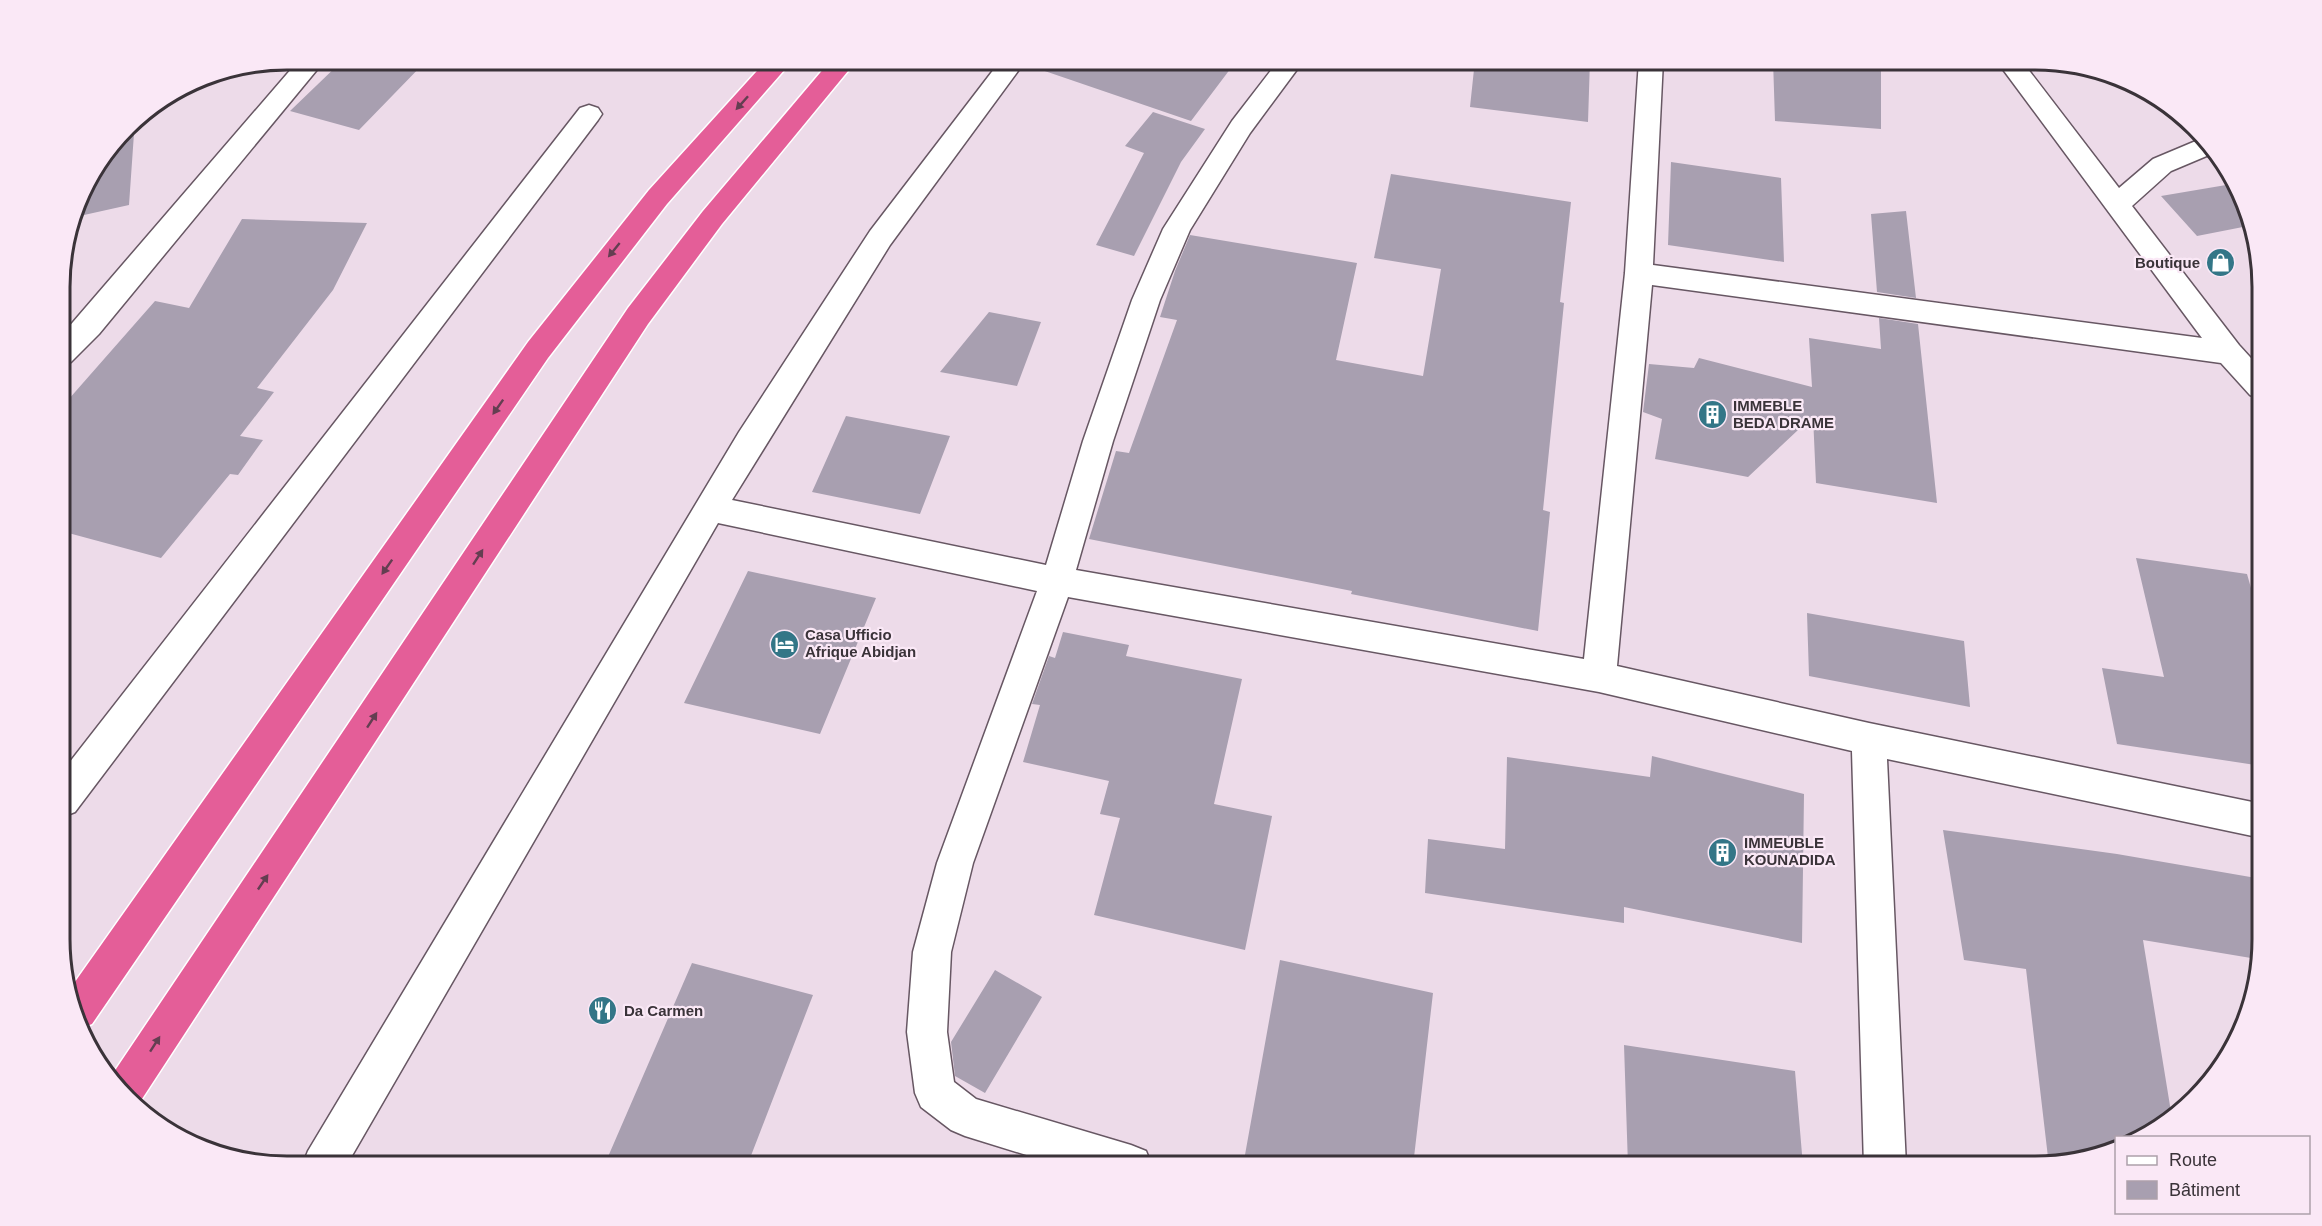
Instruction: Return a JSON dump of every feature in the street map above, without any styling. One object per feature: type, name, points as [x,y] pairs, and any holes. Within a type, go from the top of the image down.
[{"type":"highway","points":[[81,1005],[538,350],[658,197],[772,70]]},
{"type":"highway","points":[[128,1086],[638,316],[690,244],[761,156],[836,70]]},
{"type":"street","points":[[70,345],[89,326],[297,70]]},
{"type":"street","points":[[329,1156],[710,508],[880,238],[1006,70]]},
{"type":"street","points":[[1098,1156],[966,1116],[935,1093],[927,1032],[932,952],[955,863],[1057,581],[1098,441],[1146,300],[1176,229],[1241,127],[1284,70]]},
{"type":"street","points":[[1599,677],[1639,273],[1651,70]]},
{"type":"street","points":[[2016,70],[2229,353],[2252,378]]},
{"type":"street","points":[[70,790],[589,114]]},
{"type":"street","points":[[2117,204],[2162,165],[2201,148]]},
{"type":"street","points":[[1639,273],[2229,353]]},
{"type":"street","points":[[710,508],[1057,581],[1599,677],[1869,739],[2252,819]]},
{"type":"street","points":[[1869,739],[1885,1156]]},
{"type":"building","points":[[333,70],[417,70],[359,130],[290,111]]},
{"type":"building","points":[[1042,70],[1229,70],[1191,121]]},
{"type":"building","points":[[1474,70],[1590,70],[1588,122],[1470,107]]},
{"type":"building","points":[[1773,70],[1881,70],[1881,129],[1775,121]]},
{"type":"building","points":[[1153,112],[1205,129],[1181,162],[1134,256],[1096,245],[1144,153],[1125,146]]},
{"type":"building","points":[[134,134],[129,205],[83,215],[107,167]]},
{"type":"building","points":[[1671,162],[1781,178],[1784,262],[1668,245]]},
{"type":"building","points":[[1391,174],[1571,202],[1560,302],[1564,303],[1543,510],[1550,512],[1538,631],[1351,594],[1352,591],[1089,539],[1116,451],[1129,453],[1177,320],[1160,317],[1190,235],[1357,263],[1336,360],[1423,376],[1441,269],[1374,258]]},
{"type":"building","points":[[2225,185],[2243,227],[2197,236],[2161,196]]},
{"type":"building","points":[[1906,211],[1916,298],[1877,292],[1871,214]]},
{"type":"building","points":[[242,219],[367,223],[333,290],[257,388],[274,392],[240,436],[263,440],[238,475],[230,474],[161,558],[70,533],[70,398],[155,301],[189,308]]},
{"type":"building","points":[[989,312],[1041,322],[1017,386],[940,372]]},
{"type":"building","points":[[1879,318],[1918,324],[1937,503],[1816,483],[1813,416],[1748,477],[1655,459],[1662,419],[1643,412],[1649,364],[1694,368],[1699,358],[1812,387],[1809,338],[1881,349]]},
{"type":"building","points":[[846,416],[950,436],[920,514],[812,492]]},
{"type":"building","points":[[2136,558],[2247,574],[2252,592],[2252,764],[2117,744],[2102,668],[2164,677]]},
{"type":"building","points":[[748,571],[876,598],[820,734],[684,703]]},
{"type":"building","points":[[1807,613],[1964,641],[1970,707],[1809,676]]},
{"type":"building","points":[[1063,632],[1129,645],[1126,656],[1242,679],[1214,804],[1272,816],[1245,950],[1094,915],[1120,818],[1100,814],[1109,781],[1023,762],[1040,705],[1032,704],[1049,656],[1055,658]]},
{"type":"building","points":[[1652,756],[1804,794],[1802,943],[1624,907],[1624,923],[1425,893],[1428,839],[1505,849],[1507,757],[1650,777]]},
{"type":"building","points":[[1943,830],[2117,854],[2252,877],[2251,958],[2143,940],[2170,1108],[2130,1133],[2115,1136],[2115,1140],[2091,1148],[2048,1155],[2026,969],[1964,960]]},
{"type":"building","points":[[1280,960],[1433,993],[1414,1156],[1245,1156]]},
{"type":"building","points":[[692,963],[813,995],[751,1156],[608,1156]]},
{"type":"building","points":[[995,970],[1042,997],[985,1093],[955,1076],[951,1042]]},
{"type":"building","points":[[1624,1045],[1795,1071],[1802,1156],[1628,1156]]},
{"type":"place","name":"Boutique","points":[[2221,263]]},
{"type":"place","name":"IMMEBLE BEDA DRAME","points":[[1712,415]]},
{"type":"place","name":"Casa Ufficio Afrique Abidjan","points":[[784,644]]},
{"type":"place","name":"IMMEUBLE KOUNADIDA","points":[[1723,852]]},
{"type":"place","name":"Da Carmen","points":[[603,1011]]}]
